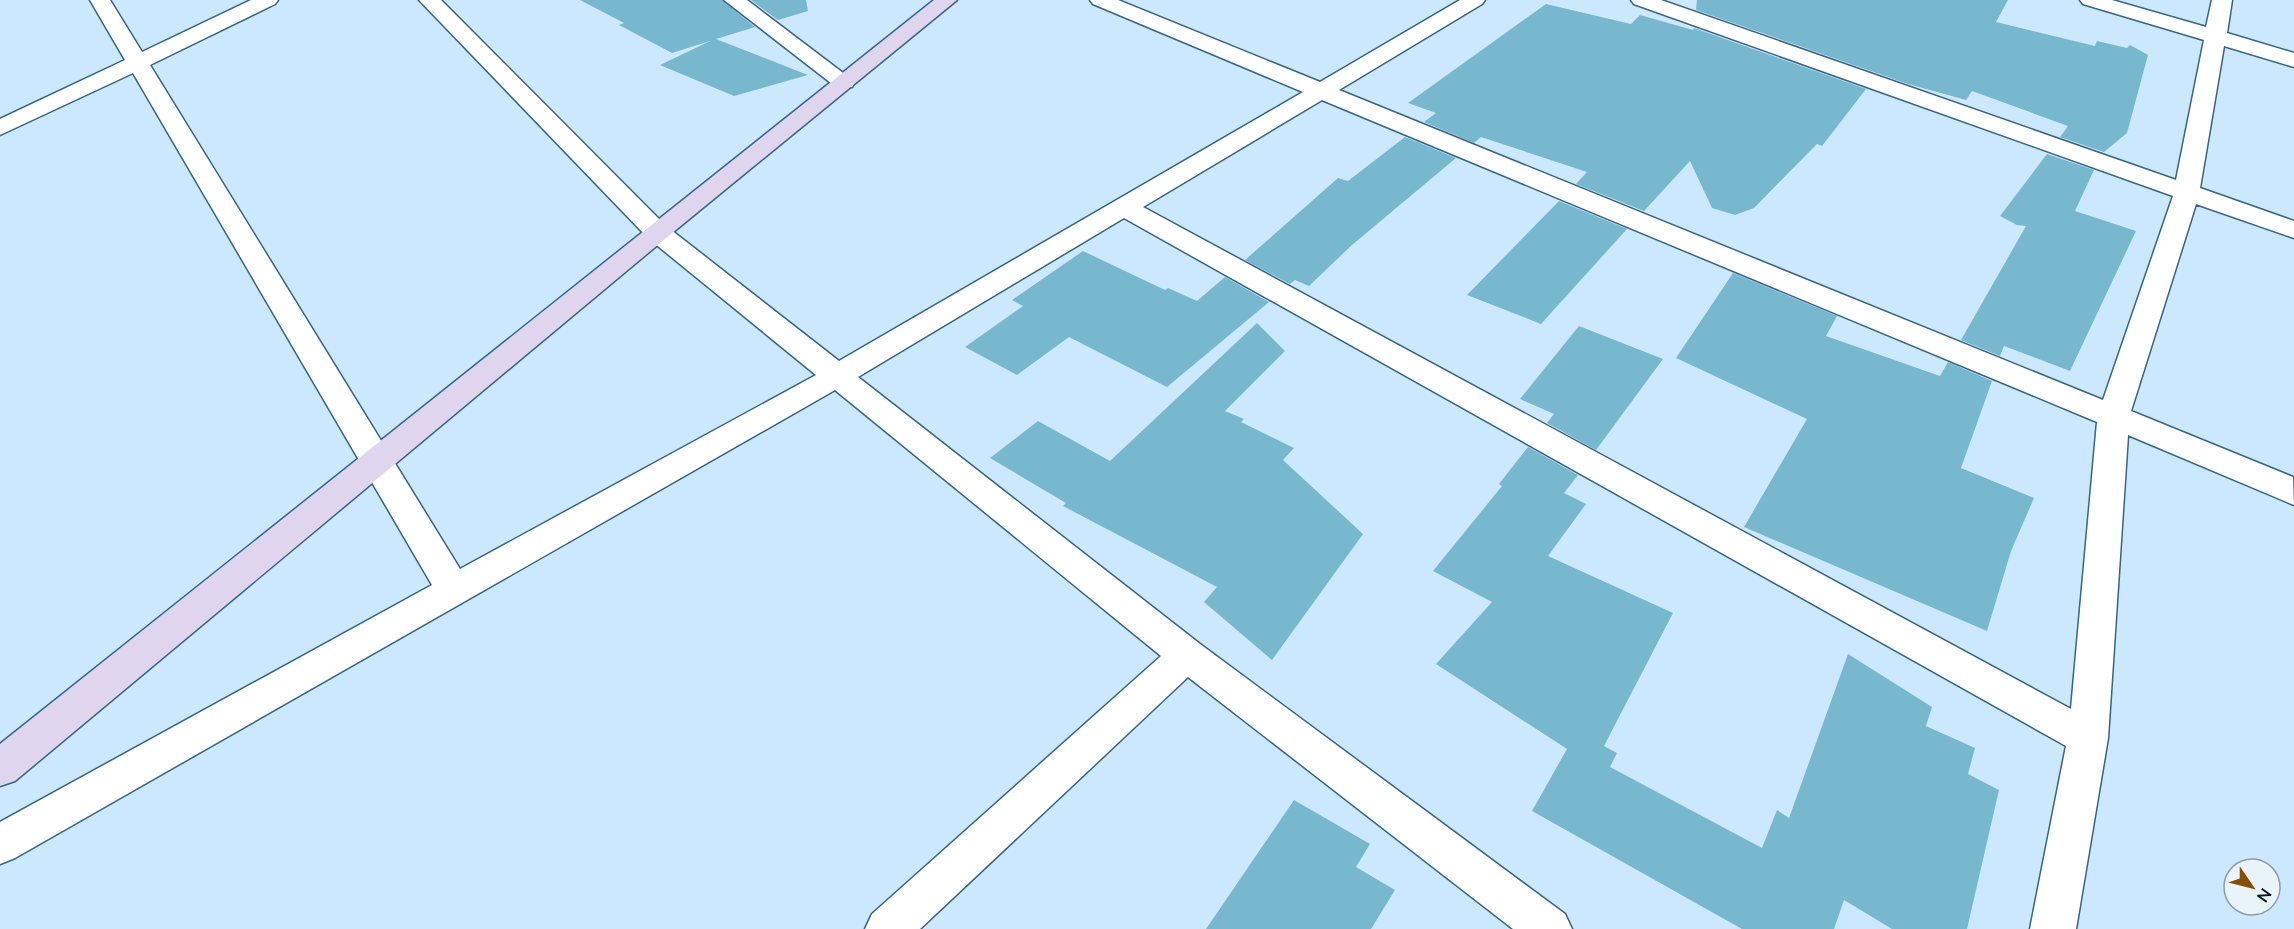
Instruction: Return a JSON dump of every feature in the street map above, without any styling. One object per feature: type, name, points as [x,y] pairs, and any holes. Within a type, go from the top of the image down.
[{"type":"street","points":[[100,0],[454,590]]},
{"type":"street","points":[[0,128],[268,0]]},
{"type":"street","points":[[429,0],[657,232],[1187,656],[1550,929]]},
{"type":"street","points":[[734,0],[844,82]]},
{"type":"street","points":[[0,768],[377,463],[657,232],[947,0]]},
{"type":"street","points":[[0,844],[836,377],[1475,0]]},
{"type":"street","points":[[1641,0],[2294,230]]},
{"type":"street","points":[[2090,0],[2294,60]]},
{"type":"street","points":[[2053,929],[2088,738],[2113,418],[2187,192],[2222,0]]},
{"type":"street","points":[[1122,3],[1322,90],[2113,418],[2281,485],[2294,494]]},
{"type":"street","points":[[1124,207],[2088,738]]},
{"type":"street","points":[[888,929],[1187,656]]},
{"type":"building","points":[[580,0],[722,0],[755,27],[716,39],[808,75],[734,96],[660,65],[710,41],[672,53],[619,25],[624,23]]},
{"type":"building","points":[[751,0],[806,0],[808,11],[778,20]]},
{"type":"building","points":[[1697,0],[2008,0],[1996,22],[2095,46],[2097,41],[2127,48],[2130,45],[2148,55],[2127,133],[2104,152],[2060,137],[2068,126],[1972,91],[1966,100],[1908,84],[1696,10]]},
{"type":"building","points":[[1546,4],[1631,24],[1640,15],[1693,30],[1694,28],[1866,89],[1822,146],[1817,144],[1754,208],[1735,215],[1712,208],[1690,161],[1644,211],[1576,184],[1587,172],[1481,137],[1474,143],[1424,122],[1436,113],[1408,103]]},
{"type":"building","points":[[1405,137],[1456,158],[1352,245],[1309,286],[1295,280],[1290,284],[1245,260],[1338,178],[1348,181]]},
{"type":"building","points":[[2047,154],[2094,170],[2075,211],[2136,231],[2070,371],[2004,346],[2000,356],[1961,340],[2026,226],[2017,225],[2000,216]]},
{"type":"building","points":[[1559,201],[1627,229],[1541,324],[1467,295]]},
{"type":"building","points":[[1083,251],[1165,290],[1168,288],[1197,301],[1225,277],[1269,302],[1167,387],[1069,337],[1017,375],[965,347],[1023,306],[1012,300]]},
{"type":"building","points":[[1733,273],[1837,316],[1826,336],[1940,376],[1948,362],[1992,381],[1961,468],[2034,498],[2011,551],[1987,631],[1744,527],[1807,419],[1676,358]]},
{"type":"building","points":[[1257,323],[1285,351],[1225,411],[1244,419],[1241,422],[1294,448],[1283,460],[1363,534],[1272,660],[1204,602],[1217,587],[1063,506],[1066,503],[990,458],[1038,421],[1110,461]]},
{"type":"building","points":[[1579,326],[1663,359],[1596,450],[1547,423],[1554,414],[1520,399]]},
{"type":"building","points":[[1528,447],[1578,475],[1564,493],[1586,504],[1548,556],[1673,613],[1604,746],[1617,753],[1610,767],[1762,848],[1777,810],[1789,818],[1848,654],[1932,707],[1926,726],[1975,748],[1968,774],[1999,790],[1967,929],[1892,929],[1844,900],[1834,929],[1742,929],[1532,811],[1567,749],[1436,664],[1492,602],[1433,571],[1502,486],[1499,484]]},
{"type":"building","points":[[1294,800],[1370,844],[1356,867],[1395,890],[1371,929],[1206,929]]}]
